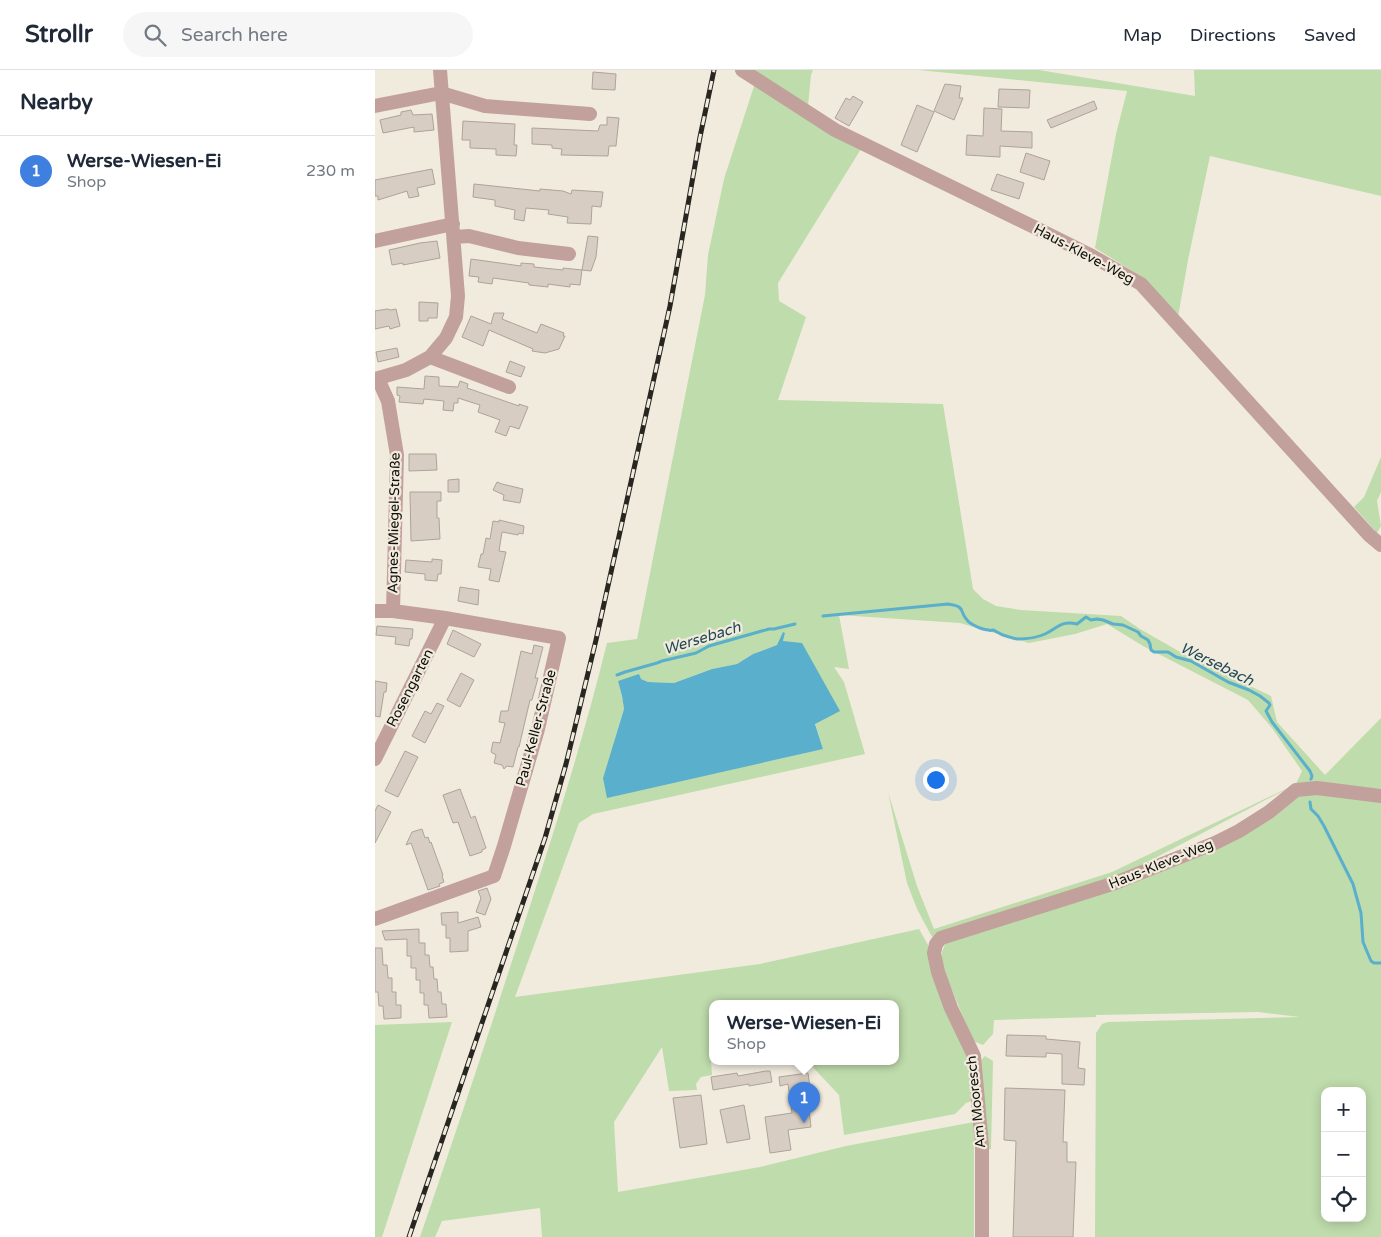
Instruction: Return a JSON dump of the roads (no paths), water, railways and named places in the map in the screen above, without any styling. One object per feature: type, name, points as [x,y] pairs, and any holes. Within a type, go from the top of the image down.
[{"type":"street","points":[[376,379],[406,370],[430,357],[446,338],[456,317],[459,296],[440,70]]},
{"type":"street","name":"Haus-Kleve-Weg","points":[[742,70],[835,130],[1092,256],[1141,284],[1369,535],[1381,545]]},
{"type":"street","points":[[375,106],[441,93],[485,106],[590,114]]},
{"type":"street","points":[[375,241],[453,231],[518,248],[569,254]]},
{"type":"street","points":[[430,357],[509,387]]},
{"type":"street","name":"Agnes-Miegel-Straße","points":[[376,379],[388,400],[397,455],[393,611]]},
{"type":"street","name":"Paul-Keller-Straße","points":[[375,611],[393,611],[445,618],[559,638],[538,729],[494,876],[375,919]]},
{"type":"street","name":"Rosengarten","points":[[375,758],[445,618]]},
{"type":"street","name":"Haus-Kleve-Weg","points":[[936,944],[941,938],[1115,883],[1215,843],[1269,812],[1296,790],[1317,788],[1381,796]]},
{"type":"street","name":"Am Mooresch","points":[[936,944],[934,953],[938,972],[951,1008],[974,1056],[982,1146],[982,1237]]},
{"type":"water","points":[[783,632],[785,633],[783,641],[802,643],[840,711],[815,724],[823,749],[607,798],[603,778],[624,709],[618,681],[639,674],[641,679],[648,682],[674,683],[712,669],[737,664],[753,654],[777,645]]},
{"type":"waterway","name":"Wersebach","points":[[823,616],[948,604],[958,606],[964,617],[974,625],[1018,639],[1042,635],[1063,624],[1077,624],[1086,617],[1091,620],[1097,619],[1123,625],[1138,632],[1148,640],[1151,650],[1154,652],[1168,652],[1176,657],[1191,661],[1228,682],[1249,690],[1269,703],[1270,705],[1266,711],[1272,722],[1310,771],[1311,779]]},
{"type":"waterway","name":"Wersebach","points":[[617,675],[696,653],[709,646],[769,629],[795,624]]},
{"type":"waterway","name":"Wersebach","points":[[1310,802],[1311,809],[1324,826],[1353,884],[1361,913],[1363,942],[1371,961],[1381,963]]},
{"type":"railway","points":[[409,1237],[545,838],[566,764],[596,640],[670,306],[714,70]]},
{"type":"place","name":"Werse-Wiesen-Ei","points":[[804,1123]]}]
